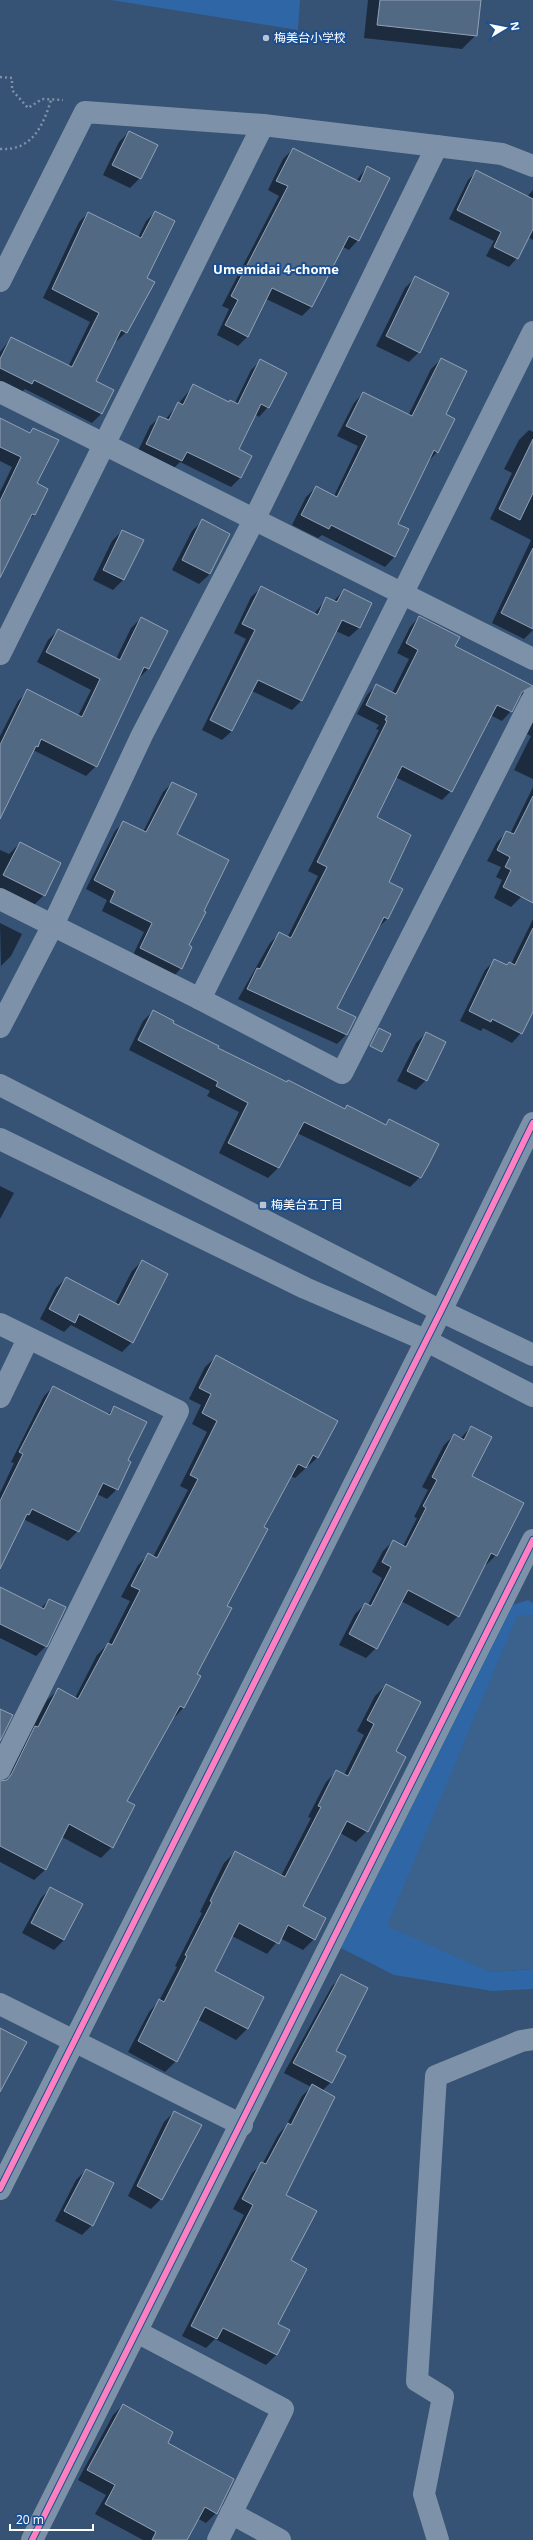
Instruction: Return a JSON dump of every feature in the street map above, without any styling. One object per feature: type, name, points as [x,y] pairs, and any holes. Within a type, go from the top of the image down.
[{"type":"street","points":[[0,281],[85,112],[263,125],[502,154],[533,166]]},
{"type":"street","points":[[0,654],[263,125]]},
{"type":"street","points":[[0,1027],[53,925],[142,735],[254,520],[437,146]]},
{"type":"street","points":[[200,999],[533,332]]},
{"type":"street","points":[[0,392],[533,659]]},
{"type":"street","points":[[0,899],[200,999],[342,1073],[533,698]]},
{"type":"street","points":[[0,1085],[441,1312],[533,1355]]},
{"type":"street","points":[[0,2189],[425,1340],[441,1312],[533,1123]]},
{"type":"street","points":[[0,1139],[305,1288],[425,1340],[533,1396]]},
{"type":"street","points":[[0,1324],[178,1411],[0,1768]]},
{"type":"street","points":[[0,1397],[28,1339]]},
{"type":"street","points":[[32,2540],[242,2125],[533,1540]]},
{"type":"street","points":[[0,2004],[242,2125]]},
{"type":"street","points":[[438,2540],[424,2494],[444,2397],[417,2381],[436,2076],[521,2041],[533,2039]]},
{"type":"street","points":[[137,2332],[282,2409],[218,2540]]},
{"type":"street","points":[[231,2513],[280,2540]]},
{"type":"path","points":[[0,77],[12,78],[12,90],[28,108],[42,99],[72,101],[85,112]]},
{"type":"path","points":[[0,149],[8,149],[30,141],[44,123],[50,100]]},
{"type":"shaded area","points":[[111,0],[300,0],[298,30]]},
{"type":"shaded area","points":[[528,1600],[533,1603],[533,1616],[531,1615],[490,1972],[533,1969],[533,1989],[492,1991],[394,1975],[341,1948],[513,1605]]},
{"type":"shaded area","points":[[517,1616],[533,1616],[533,1969],[490,1972],[387,1926]]},
{"type":"building","points":[[380,0],[481,0],[477,36],[377,25]]},
{"type":"building","points":[[129,131],[158,145],[141,179],[112,165]]},
{"type":"building","points":[[293,148],[360,182],[367,166],[390,178],[359,241],[349,236],[312,307],[272,288],[248,337],[225,325],[238,300],[231,296],[288,186],[276,181]]},
{"type":"building","points":[[476,170],[533,199],[533,229],[518,259],[494,247],[501,232],[457,210]]},
{"type":"building","points":[[155,211],[175,221],[147,278],[155,282],[127,333],[121,330],[96,381],[114,390],[102,414],[34,380],[32,384],[0,368],[0,359],[11,337],[72,367],[99,313],[52,289],[88,212],[141,238]]},
{"type":"building","points":[[415,276],[449,293],[420,353],[386,336]]},
{"type":"building","points":[[441,358],[467,371],[446,414],[455,419],[438,453],[434,450],[398,524],[409,529],[395,557],[331,525],[329,529],[301,515],[316,486],[337,497],[367,436],[346,426],[363,392],[412,416]]},
{"type":"building","points":[[260,359],[287,373],[269,408],[261,404],[239,449],[252,456],[241,478],[187,452],[182,461],[146,444],[159,416],[169,420],[178,402],[183,405],[193,384],[229,402],[230,400],[238,404]]},
{"type":"building","points":[[0,418],[30,433],[33,428],[59,440],[37,483],[48,489],[35,515],[32,514],[0,578],[0,501],[21,457],[0,447]]},
{"type":"building","points":[[533,439],[533,493],[520,520],[499,509]]},
{"type":"building","points":[[202,519],[230,534],[210,574],[182,560]]},
{"type":"building","points":[[122,530],[144,540],[124,580],[103,570]]},
{"type":"building","points":[[533,548],[533,629],[501,613]]},
{"type":"building","points":[[261,586],[318,615],[326,597],[337,602],[344,589],[372,603],[360,628],[342,620],[302,701],[258,680],[232,731],[210,720],[255,630],[242,624]]},
{"type":"building","points":[[419,616],[460,637],[455,646],[533,686],[522,692],[512,712],[497,705],[452,792],[402,766],[377,817],[411,835],[389,882],[403,889],[388,919],[384,917],[337,1008],[356,1017],[347,1035],[247,989],[257,968],[260,969],[279,932],[291,938],[327,867],[317,862],[387,721],[385,720],[387,716],[366,705],[376,684],[396,694],[418,650],[406,643]]},
{"type":"building","points":[[141,617],[168,631],[149,669],[144,667],[97,767],[41,739],[38,747],[36,746],[0,819],[0,745],[27,689],[82,717],[100,679],[46,652],[58,629],[120,660]]},
{"type":"building","points":[[172,782],[197,794],[177,834],[229,860],[204,911],[206,912],[189,945],[192,947],[182,969],[140,948],[152,923],[110,902],[115,891],[94,880],[123,821],[146,832]]},
{"type":"building","points":[[533,796],[533,903],[503,887],[511,870],[505,867],[510,857],[497,850],[506,831],[514,834]]},
{"type":"building","points":[[20,842],[61,863],[45,896],[3,875]]},
{"type":"building","points":[[533,928],[533,1012],[522,1034],[492,1019],[491,1022],[469,1011],[494,959],[507,965],[509,962],[515,965]]},
{"type":"building","points":[[153,1010],[174,1021],[173,1023],[219,1046],[218,1048],[287,1082],[288,1080],[345,1109],[347,1105],[386,1125],[389,1119],[439,1144],[421,1178],[304,1122],[279,1168],[228,1143],[248,1103],[216,1086],[218,1082],[138,1040]]},
{"type":"building","points":[[379,1028],[391,1034],[382,1052],[370,1046]]},
{"type":"building","points":[[426,1032],[446,1042],[427,1081],[407,1071]]},
{"type":"building","points":[[142,1260],[168,1274],[133,1343],[79,1314],[75,1323],[49,1309],[66,1277],[119,1305]]},
{"type":"building","points":[[216,1355],[338,1421],[318,1458],[313,1455],[306,1468],[298,1464],[264,1527],[268,1529],[227,1606],[232,1608],[197,1674],[201,1676],[184,1708],[180,1706],[127,1801],[135,1805],[113,1848],[69,1824],[46,1870],[0,1846],[0,1781],[7,1780],[11,1775],[35,1726],[38,1727],[58,1688],[78,1699],[108,1643],[112,1645],[140,1590],[131,1586],[148,1553],[157,1558],[198,1479],[190,1475],[217,1421],[202,1413],[211,1394],[199,1388]]},
{"type":"building","points":[[53,1386],[110,1415],[114,1406],[147,1422],[128,1460],[131,1462],[118,1490],[103,1483],[79,1532],[32,1509],[29,1515],[27,1514],[0,1569],[0,1501],[23,1454],[19,1452]]},
{"type":"building","points":[[471,1426],[492,1437],[472,1476],[524,1503],[497,1556],[491,1553],[459,1617],[408,1590],[377,1649],[349,1634],[365,1603],[371,1606],[391,1567],[382,1562],[393,1540],[406,1547],[426,1508],[423,1506],[437,1480],[432,1477],[454,1434],[464,1440]]},
{"type":"building","points":[[0,1587],[44,1609],[49,1599],[66,1607],[47,1647],[0,1624]]},
{"type":"building","points":[[386,1684],[421,1702],[396,1751],[406,1757],[368,1832],[347,1821],[303,1906],[326,1918],[315,1940],[288,1925],[279,1944],[239,1923],[215,1971],[264,1997],[248,2029],[205,2007],[177,2062],[138,2041],[159,1999],[164,2002],[187,1956],[185,1955],[212,1902],[210,1901],[235,1851],[285,1877],[321,1807],[318,1806],[336,1770],[348,1776],[374,1724],[367,1720]]},
{"type":"building","points":[[0,1709],[13,1715],[0,1741]]},
{"type":"building","points":[[50,1887],[83,1904],[64,1940],[31,1923]]},
{"type":"building","points":[[341,1974],[368,1988],[336,2051],[346,2056],[332,2083],[293,2063]]},
{"type":"building","points":[[0,2028],[27,2042],[0,2092]]},
{"type":"building","points":[[312,2084],[335,2097],[286,2195],[317,2211],[291,2260],[307,2269],[278,2324],[290,2330],[277,2355],[223,2328],[217,2339],[191,2326],[253,2205],[242,2199],[261,2162],[266,2164],[288,2123],[291,2125]]},
{"type":"building","points":[[174,2111],[202,2125],[162,2200],[137,2186]]},
{"type":"building","points":[[86,2169],[114,2183],[93,2226],[64,2211]]},
{"type":"building","points":[[123,2404],[173,2432],[168,2443],[234,2479],[217,2514],[205,2507],[187,2540],[152,2540],[156,2532],[105,2504],[115,2485],[87,2470]]},
{"type":"cycle path","points":[[0,2189],[441,1311],[533,1123]]},
{"type":"cycle path","points":[[32,2540],[533,1540]]},
{"type":"place","name":"梅美台小学校","points":[[266,38]]},
{"type":"place","name":"梅美台五丁目","points":[[263,1205]]},
{"type":"district","name":"Umemidai 4-chome","points":[[276,269]]}]
